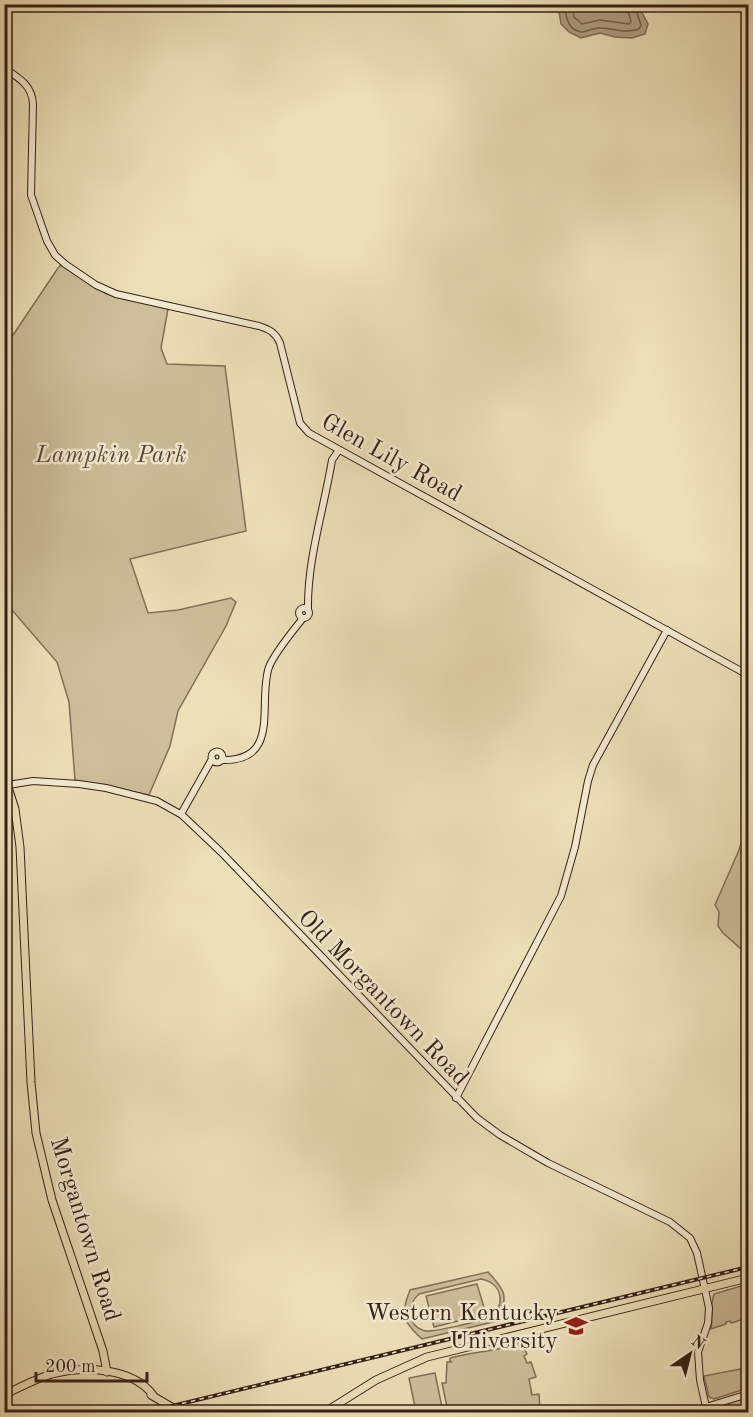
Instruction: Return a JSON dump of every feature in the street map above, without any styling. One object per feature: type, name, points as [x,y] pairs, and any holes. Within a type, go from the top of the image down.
[{"type":"main road","name":"Morgantown Road","points":[[4,775],[16,816],[20,847],[31,1082],[36,1133],[48,1184],[110,1373]]},
{"type":"main road","points":[[325,1413],[376,1380],[427,1358],[748,1278]]},
{"type":"main road","points":[[4,1395],[53,1374],[75,1371],[110,1373],[153,1395],[180,1413]]},
{"type":"street","name":"Glen Lily Road","points":[[4,68],[31,91],[33,104],[32,200],[54,255],[88,280],[116,294],[259,326],[273,332],[280,343],[300,423],[309,433],[748,675]]},
{"type":"street","points":[[181,814],[207,768],[218,759],[231,760],[244,757],[262,737],[265,724],[268,671],[274,658],[298,624],[301,617],[299,610],[305,609],[332,460],[339,450]]},
{"type":"street","points":[[456,1098],[561,896],[575,847],[593,765],[667,630]]},
{"type":"street","name":"Old Morgantown Road","points":[[8,785],[38,781],[93,786],[157,801],[181,814],[261,894],[456,1098],[492,1130],[543,1160],[654,1213],[679,1227],[690,1238],[695,1247],[706,1289],[709,1317],[698,1352],[706,1405],[748,1392]]},
{"type":"green space","name":"Lampkin Park","points":[[61,265],[107,294],[168,309],[161,348],[167,364],[225,366],[246,531],[130,559],[148,613],[178,610],[231,598],[236,602],[226,626],[178,711],[170,746],[149,795],[75,780],[69,702],[57,662],[5,602],[5,347]]},
{"type":"green space","points":[[748,822],[748,955],[718,926],[719,912],[715,905],[739,850]]},
{"type":"green space","points":[[488,1272],[499,1284],[504,1300],[497,1321],[422,1339],[410,1327],[405,1317],[405,1306],[410,1290]],"holes":[[[481,1279],[496,1287],[500,1297],[498,1308],[490,1317],[430,1331],[420,1329],[415,1325],[410,1309],[419,1294]]]},
{"type":"green space","points":[[477,1284],[486,1314],[434,1327],[426,1296]]},
{"type":"green space","points":[[748,1284],[747,1318],[731,1323],[726,1322],[726,1324],[711,1329],[714,1294]]},
{"type":"green space","points":[[520,1341],[527,1354],[524,1356],[527,1363],[531,1362],[536,1377],[529,1379],[532,1395],[539,1394],[540,1410],[536,1412],[448,1412],[442,1383],[446,1383],[447,1362],[452,1362],[450,1358],[504,1347]]},
{"type":"green space","points":[[740,1369],[744,1378],[748,1377],[748,1388],[714,1399],[709,1397],[704,1376]]},
{"type":"green space","points":[[435,1373],[443,1412],[416,1412],[409,1378]]},
{"type":"green space","points":[[748,1394],[748,1412],[691,1412]]},
{"type":"water","points":[[558,5],[638,5],[648,24],[645,34],[632,38],[600,33],[581,38],[569,32],[561,24]]},
{"type":"railway","points":[[147,1412],[748,1267]]},
{"type":"place","name":"Western Kentucky University","points":[[576,1326]]}]
